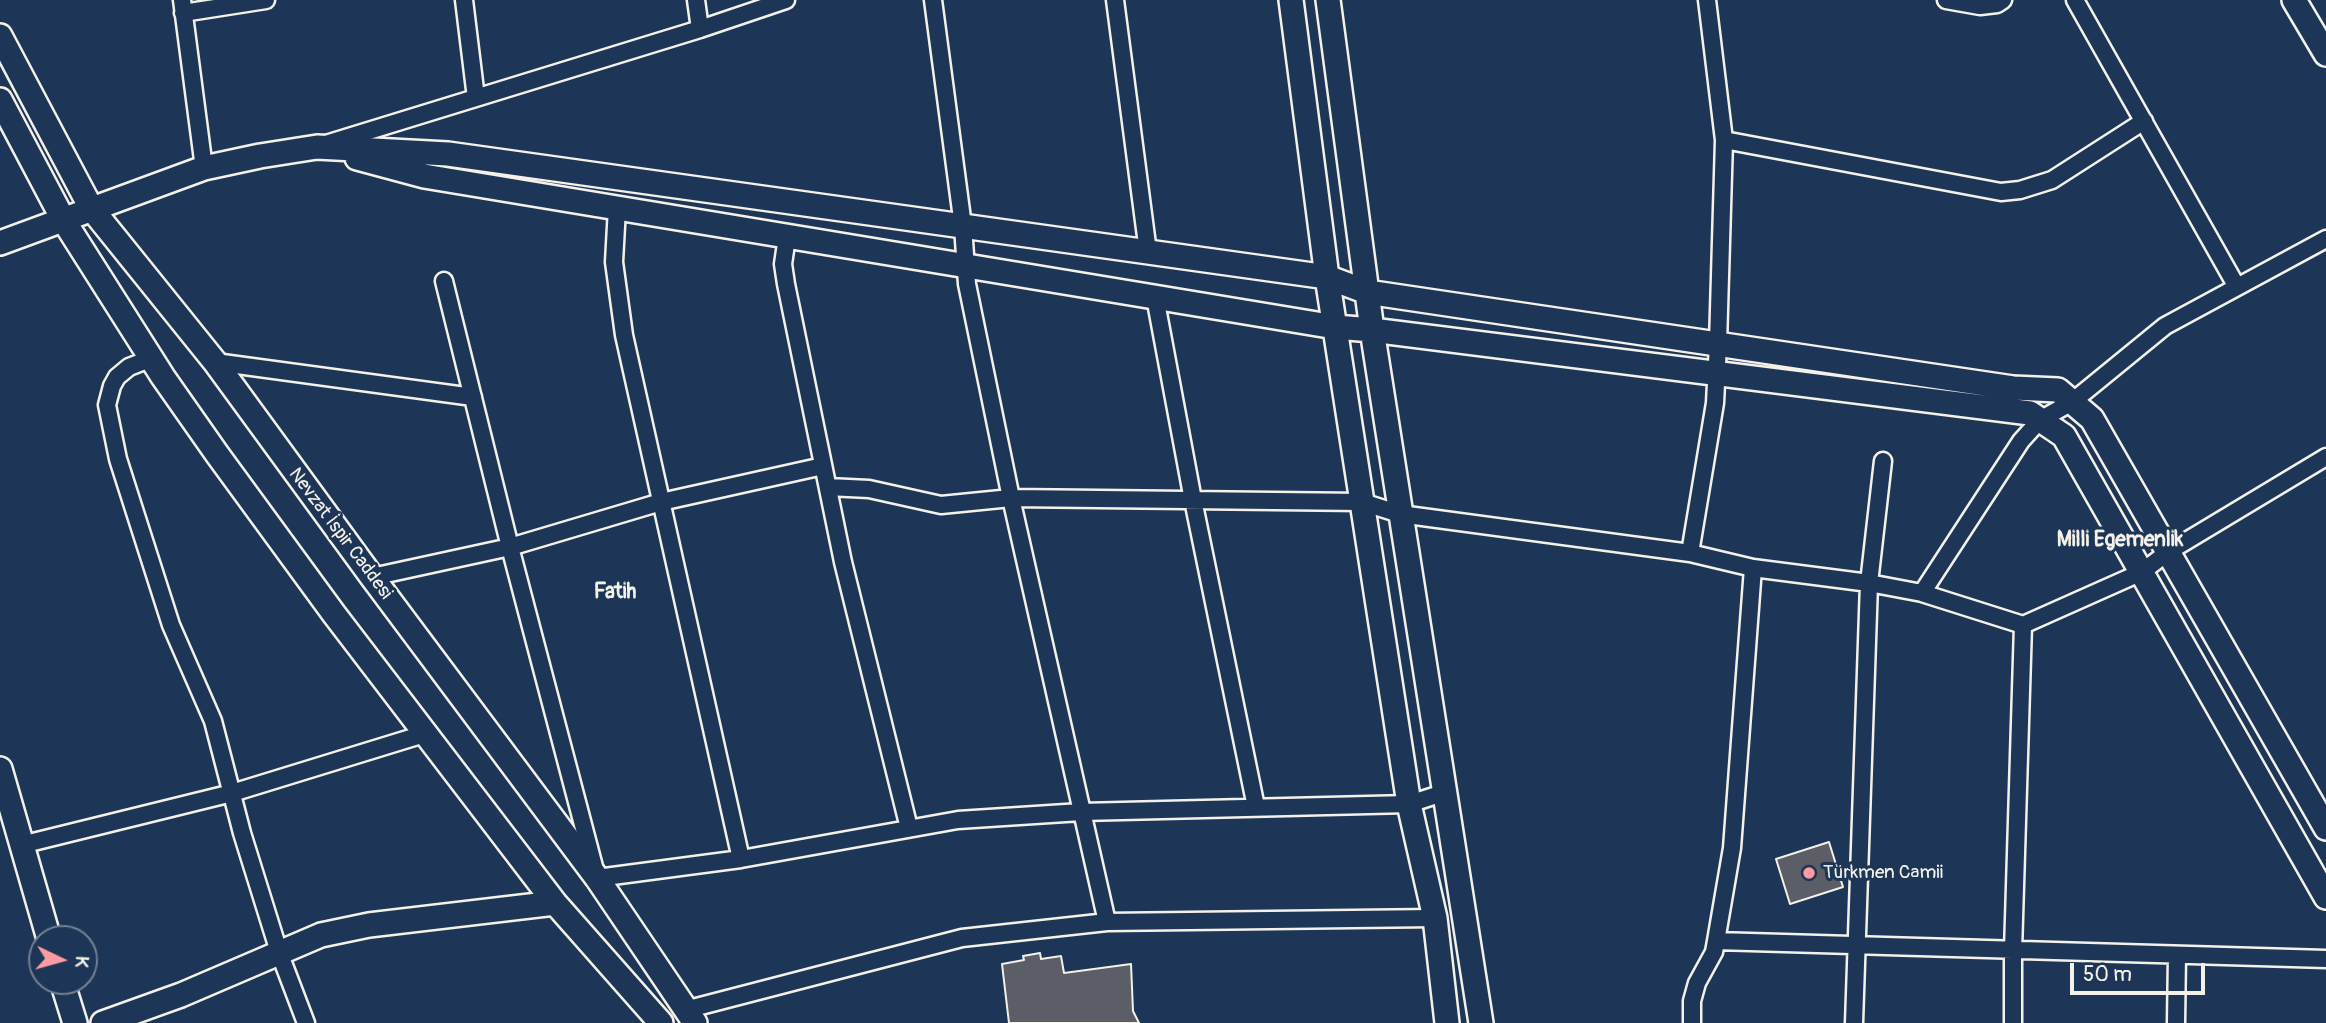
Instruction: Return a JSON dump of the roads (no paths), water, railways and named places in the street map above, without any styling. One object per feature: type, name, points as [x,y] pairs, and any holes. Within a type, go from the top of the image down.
[{"type":"main road","points":[[1291,0],[1327,277],[1409,804],[1434,918],[1447,1023]]},
{"type":"main road","points":[[1328,0],[1372,330],[1481,1023]]},
{"type":"main road","points":[[2294,0],[2326,54]]},
{"type":"main road","name":"Nevzat İspir Caddesi","points":[[0,36],[91,208],[215,362],[597,878],[690,1017]]},
{"type":"main road","points":[[0,100],[64,221],[152,358],[232,475],[424,734],[555,903],[661,1023]]},
{"type":"main road","points":[[317,147],[424,176],[1335,327],[2030,413],[2064,436],[2326,897]]},
{"type":"main road","points":[[0,243],[204,167],[317,147],[448,154],[1327,277],[1367,292],[2013,388],[2058,390],[2092,419],[2326,828]]},
{"type":"main road","points":[[0,769],[45,925]]},
{"type":"main road","points":[[103,1023],[181,995],[321,934],[369,925],[555,903]]},
{"type":"main road","points":[[66,995],[75,1023]]},
{"type":"street","points":[[204,167],[182,6],[267,0]]},
{"type":"street","points":[[464,0],[475,98]]},
{"type":"street","points":[[696,0],[700,29]]},
{"type":"street","points":[[317,147],[786,0]]},
{"type":"street","points":[[933,0],[963,226],[967,284],[1011,498],[1107,922]]},
{"type":"street","points":[[1115,0],[1148,252]]},
{"type":"street","points":[[1690,553],[1715,403],[1718,344],[1724,141],[1707,0]]},
{"type":"street","points":[[1946,0],[1980,6],[2003,0]]},
{"type":"street","points":[[2075,0],[2237,287]]},
{"type":"street","points":[[1724,141],[2001,192],[2020,190],[2052,180],[2144,121]]},
{"type":"street","points":[[617,208],[614,262],[624,335],[741,859]]},
{"type":"street","points":[[787,237],[783,264],[823,466],[843,562],[909,828]]},
{"type":"street","points":[[1922,593],[2021,441],[2040,420],[2072,402],[2165,326],[2326,239]]},
{"type":"street","points":[[444,281],[510,547],[597,878],[741,859],[958,820],[1081,812],[1409,804],[1443,793]]},
{"type":"street","points":[[1155,298],[1256,807]]},
{"type":"street","points":[[152,358],[129,367],[117,377],[107,405],[118,459],[171,625],[213,721],[279,952],[306,1023]]},
{"type":"street","points":[[215,362],[473,397]]},
{"type":"street","points":[[828,487],[869,489],[941,505],[1011,498],[1362,502],[1401,514],[1690,553],[1753,568],[1869,583],[1922,593],[2023,625],[2141,572],[2168,552],[2326,457]]},
{"type":"street","points":[[1854,1023],[1869,583],[1883,461]]},
{"type":"street","points":[[372,577],[510,547],[661,502],[823,466]]},
{"type":"street","points":[[1692,1023],[1692,1001],[1697,983],[1714,952],[1732,848],[1753,568]]},
{"type":"street","points":[[2013,1023],[2023,625]]},
{"type":"street","points":[[21,845],[232,793],[424,734]]},
{"type":"street","points":[[690,1017],[962,938],[1107,922],[1434,918]]},
{"type":"street","points":[[1716,941],[2326,959]]},
{"type":"street","points":[[2176,1023],[2177,955]]},
{"type":"place","name":"Türkmen Camii","points":[[1809,873]]},
{"type":"district","name":"Milli Egemenlik","points":[[2120,541]]},
{"type":"district","name":"Fatih","points":[[615,593]]}]
